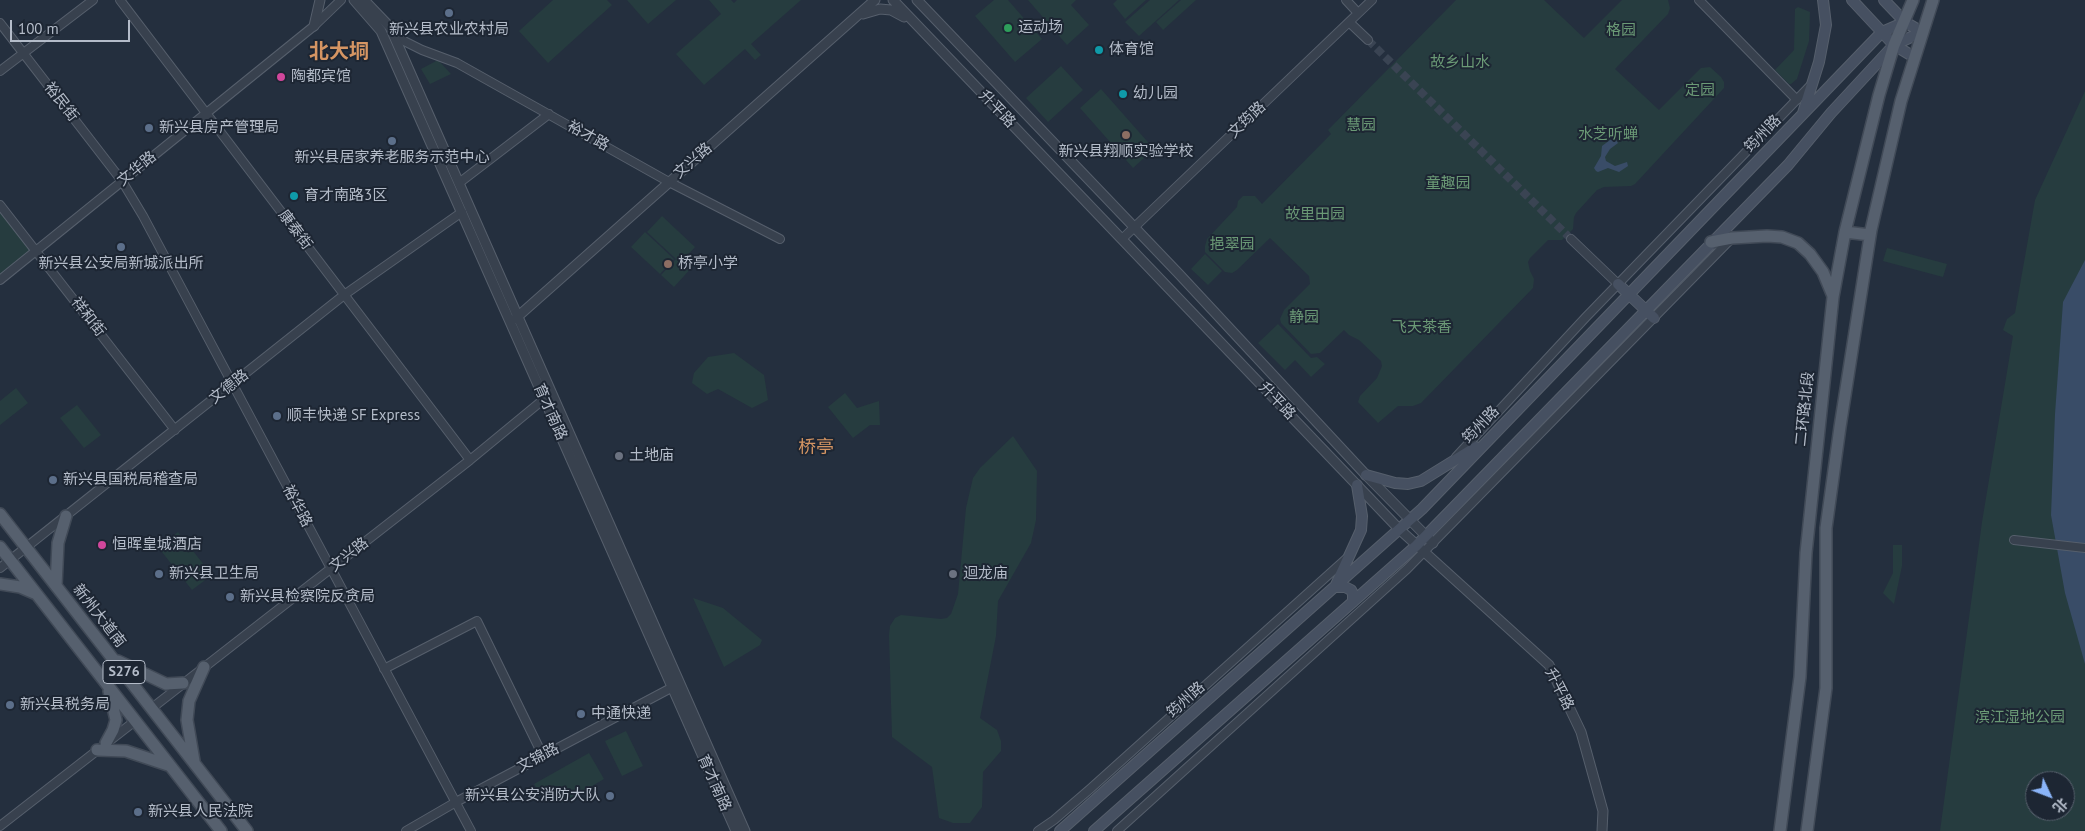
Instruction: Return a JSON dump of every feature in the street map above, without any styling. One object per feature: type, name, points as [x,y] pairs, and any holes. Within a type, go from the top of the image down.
[{"type":"main road","points":[[1802,115],[1819,62],[1826,25],[1823,0]]},
{"type":"main road","points":[[1852,0],[1894,44],[1914,56]]},
{"type":"main road","points":[[1884,0],[1905,22],[1922,32]]},
{"type":"main road","name":"二环路北段","points":[[1780,831],[1800,677],[1806,552],[1833,297],[1845,232],[1879,95],[1894,44],[1913,0]]},
{"type":"main road","points":[[1808,831],[1826,688],[1826,528],[1840,427],[1870,235],[1901,101],[1933,0]]},
{"type":"main road","name":"筠州路","points":[[1060,831],[1410,520],[1882,32],[1905,22]]},
{"type":"main road","points":[[1094,831],[1353,602],[1420,549],[1645,310],[1788,165],[1831,113],[1894,44],[1922,32]]},
{"type":"main road","points":[[1845,232],[1870,235]]},
{"type":"main road","points":[[1711,242],[1732,238],[1767,236],[1782,237],[1798,243],[1810,254],[1823,272],[1833,297]]},
{"type":"main road","points":[[1618,284],[1654,318]]},
{"type":"main road","points":[[1818,427],[1840,427]]},
{"type":"main road","points":[[1366,475],[1395,483],[1408,484],[1421,481],[1488,440]]},
{"type":"main road","points":[[1353,602],[1351,590],[1345,587],[1335,587],[1362,530],[1362,516],[1357,485]]},
{"type":"main road","name":"新州大道南","points":[[0,514],[247,831]]},
{"type":"main road","points":[[56,586],[58,543],[66,516]]},
{"type":"main road","name":"S276","points":[[0,547],[221,831]]},
{"type":"main road","points":[[0,584],[20,587],[36,594]]},
{"type":"main road","points":[[113,659],[149,678],[166,684],[184,684]]},
{"type":"main road","points":[[194,762],[187,720],[189,700],[204,667]]},
{"type":"main road","points":[[107,685],[116,720],[102,747],[126,751],[170,765]]},
{"type":"street","points":[[0,71],[94,0]]},
{"type":"street","name":"康泰街","points":[[120,0],[470,460]]},
{"type":"street","points":[[314,26],[320,0]]},
{"type":"street","name":"文华路","points":[[0,280],[314,26],[342,0]]},
{"type":"street","name":"育才南路","points":[[354,0],[381,31],[745,831]]},
{"type":"street","name":"育才南路","points":[[364,0],[390,28],[394,36],[459,183],[544,399],[736,831]]},
{"type":"street","points":[[854,19],[864,0]]},
{"type":"street","name":"文兴路","points":[[514,320],[875,0]]},
{"type":"street","name":"升平路","points":[[893,0],[1399,529],[1549,665],[1581,732],[1603,812],[1602,831]]},
{"type":"street","name":"升平路","points":[[917,0],[1135,227],[1429,540]]},
{"type":"street","points":[[925,0],[928,12]]},
{"type":"street","points":[[1346,0],[1358,13]]},
{"type":"street","name":"文筠路","points":[[1122,239],[1372,0]]},
{"type":"street","points":[[1699,0],[1797,100]]},
{"type":"street","points":[[854,19],[868,12],[880,9],[891,10],[913,21]]},
{"type":"street","points":[[1350,22],[1368,40]]},
{"type":"street","name":"裕民街","points":[[0,23],[122,181]]},
{"type":"street","name":"裕才路","points":[[394,36],[422,50],[458,64],[669,182],[780,240]]},
{"type":"street","points":[[1452,461],[1618,284],[1810,86]]},
{"type":"street","points":[[459,183],[549,114]]},
{"type":"street","name":"裕华路","points":[[122,181],[143,216],[471,831]]},
{"type":"street","name":"祥和街","points":[[0,205],[175,430]]},
{"type":"street","name":"文德路","points":[[0,568],[344,295],[462,212]]},
{"type":"street","points":[[1429,540],[1654,318],[1732,238]]},
{"type":"street","points":[[1571,239],[1618,284]]},
{"type":"street","name":"文兴路","points":[[152,708],[470,460],[544,399]]},
{"type":"street","points":[[2014,540],[2085,548]]},
{"type":"street","points":[[1117,831],[1366,607],[1420,549]]},
{"type":"street","points":[[1038,831],[1090,789],[1348,558]]},
{"type":"street","points":[[384,669],[477,621],[543,756]]},
{"type":"street","name":"文锦路","points":[[406,831],[456,802],[671,688]]},
{"type":"street","points":[[0,826],[135,721]]},
{"type":"green space","points":[[553,0],[607,0],[612,5],[548,63],[519,31]]},
{"type":"green space","points":[[627,0],[676,0],[648,24]]},
{"type":"green space","points":[[709,0],[731,0],[734,3],[737,0],[801,0],[751,44],[761,55],[755,60],[745,49],[704,85],[676,54],[721,14]]},
{"type":"green space","name":"运动场","points":[[994,0],[1008,0],[1042,39],[1015,62],[975,16]]},
{"type":"green space","points":[[1028,0],[1076,0],[1071,5],[1089,25],[1067,45]]},
{"type":"green space","points":[[1117,0],[1146,0],[1125,19],[1113,4]]},
{"type":"green space","points":[[1150,0],[1179,0],[1139,36],[1125,22]]},
{"type":"green space","points":[[1181,0],[1196,0],[1163,30],[1156,22]]},
{"type":"green space","points":[[1456,0],[1544,0],[1584,38],[1622,0],[1668,0],[1670,8],[1668,14],[1615,69],[1659,110],[1701,68],[1710,67],[1721,77],[1724,82],[1724,88],[1635,184],[1631,186],[1604,187],[1597,190],[1576,213],[1573,229],[1562,240],[1548,240],[1530,258],[1528,262],[1534,279],[1533,288],[1421,403],[1413,406],[1398,406],[1378,423],[1358,402],[1360,396],[1377,378],[1382,366],[1381,361],[1359,340],[1344,330],[1320,353],[1311,354],[1281,323],[1280,319],[1284,310],[1310,284],[1309,276],[1270,238],[1232,273],[1225,272],[1205,252],[1205,246],[1207,239],[1237,207],[1238,201],[1243,196],[1255,196],[1262,204],[1331,134],[1328,130]]},
{"type":"green space","points":[[1798,7],[1810,12],[1809,41],[1797,79],[1789,84],[1775,70],[1794,50],[1795,9]]},
{"type":"green space","points":[[438,60],[451,74],[430,84],[421,69]]},
{"type":"green space","points":[[1061,66],[1083,90],[1048,122],[1026,98]]},
{"type":"green space","points":[[1101,89],[1154,149],[1133,168],[1080,108]]},
{"type":"green space","name":"滨江湿地公园","points":[[2085,91],[2085,831],[1940,831],[1982,522],[2013,336],[2003,330],[2007,319],[2015,313],[2035,200]]},
{"type":"green space","points":[[0,205],[36,251],[0,280]]},
{"type":"green space","points":[[662,216],[695,247],[686,257],[694,265],[674,287],[661,275],[676,259],[647,232]]},
{"type":"green space","points":[[645,232],[674,259],[660,274],[631,247]]},
{"type":"green space","points":[[1887,248],[1947,264],[1943,277],[1883,261]]},
{"type":"green space","points":[[1205,254],[1222,271],[1208,285],[1191,269]]},
{"type":"green space","points":[[1278,324],[1311,358],[1317,357],[1325,364],[1311,377],[1295,360],[1285,370],[1258,343]]},
{"type":"green space","points":[[734,353],[764,375],[768,400],[752,408],[718,389],[707,394],[692,383],[694,373],[708,357]]},
{"type":"green space","points":[[16,388],[28,403],[0,425],[0,401]]},
{"type":"green space","points":[[845,393],[857,408],[879,401],[880,425],[870,425],[853,438],[828,407]]},
{"type":"green space","points":[[77,405],[101,435],[84,448],[60,418]]},
{"type":"green space","points":[[1013,436],[1037,471],[1036,520],[1031,543],[998,601],[996,636],[980,718],[997,730],[1001,741],[1001,751],[983,772],[982,807],[970,823],[953,823],[939,818],[932,767],[892,737],[890,626],[895,618],[901,615],[941,619],[947,618],[951,614],[958,594],[966,508],[973,478],[980,468]]},
{"type":"green space","points":[[178,532],[212,575],[192,590],[158,547]]},
{"type":"green space","points":[[1893,545],[1902,545],[1902,566],[1894,604],[1883,593],[1893,573]]},
{"type":"green space","points":[[693,598],[723,608],[762,640],[760,645],[724,667]]},
{"type":"green space","points":[[626,731],[643,766],[622,776],[605,741]]},
{"type":"green space","points":[[589,753],[604,779],[563,803],[555,789],[541,796],[534,784]]},
{"type":"water","points":[[1610,140],[1616,140],[1618,143],[1610,149],[1605,157],[1606,161],[1615,166],[1627,162],[1628,166],[1619,172],[1608,168],[1598,172],[1594,168],[1601,156],[1602,146]]},
{"type":"water","points":[[2085,260],[2085,664],[2065,593],[2051,515],[2055,414],[2063,302]]},
{"type":"tunnel","points":[[1368,40],[1571,239]]},
{"type":"place","name":"新兴县农业农村局","points":[[449,13]]},
{"type":"place","name":"运动场","points":[[1008,28]]},
{"type":"place","name":"体育馆","points":[[1099,50]]},
{"type":"place","name":"陶都宾馆","points":[[281,77]]},
{"type":"place","name":"幼儿园","points":[[1123,94]]},
{"type":"place","name":"新兴县房产管理局","points":[[149,128]]},
{"type":"place","name":"新兴县翔顺实验学校","points":[[1126,135]]},
{"type":"place","name":"新兴县居家养老服务示范中心","points":[[392,141]]},
{"type":"place","name":"育才南路3区","points":[[294,196]]},
{"type":"place","name":"新兴县公安局新城派出所","points":[[121,247]]},
{"type":"place","name":"桥亭小学","points":[[668,264]]},
{"type":"place","name":"顺丰快递 SF Express","points":[[277,416]]},
{"type":"place","name":"土地庙","points":[[619,456]]},
{"type":"place","name":"新兴县国税局稽查局","points":[[53,480]]},
{"type":"place","name":"恒晖皇城酒店","points":[[102,545]]},
{"type":"place","name":"新兴县卫生局","points":[[159,574]]},
{"type":"place","name":"迴龙庙","points":[[953,574]]},
{"type":"place","name":"新兴县检察院反贪局","points":[[230,597]]},
{"type":"place","name":"新兴县税务局","points":[[10,705]]},
{"type":"place","name":"中通快递","points":[[581,714]]},
{"type":"place","name":"新兴县公安消防大队","points":[[610,796]]},
{"type":"place","name":"新兴县人民法院","points":[[138,812]]},
{"type":"district","name":"北大垌","points":[[339,52]]},
{"type":"district","name":"桥亭","points":[[816,448]]},
{"type":"park label","name":"格园","points":[[1621,31]]},
{"type":"park label","name":"故乡山水","points":[[1460,63]]},
{"type":"park label","name":"定园","points":[[1700,91]]},
{"type":"park label","name":"慧园","points":[[1361,126]]},
{"type":"park label","name":"水芝听蝉","points":[[1608,135]]},
{"type":"park label","name":"童趣园","points":[[1448,184]]},
{"type":"park label","name":"故里田园","points":[[1315,215]]},
{"type":"park label","name":"挹翠园","points":[[1232,245]]},
{"type":"park label","name":"静园","points":[[1304,318]]},
{"type":"park label","name":"飞天茶香","points":[[1422,328]]}]
